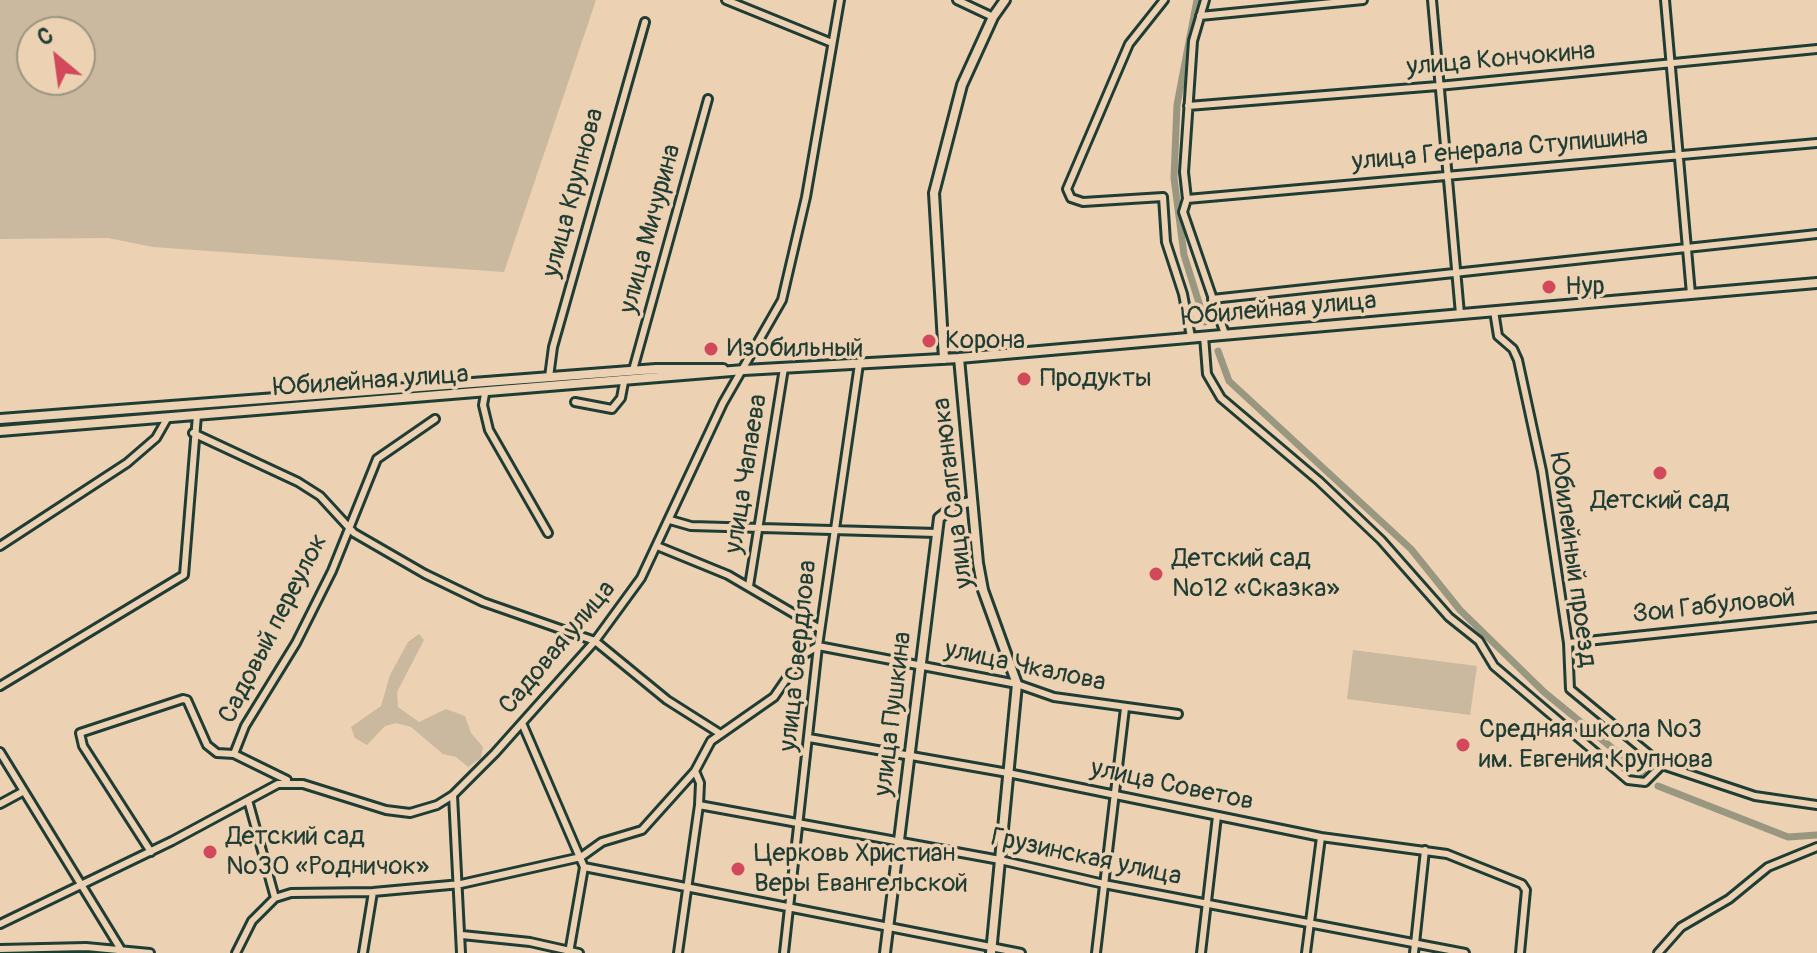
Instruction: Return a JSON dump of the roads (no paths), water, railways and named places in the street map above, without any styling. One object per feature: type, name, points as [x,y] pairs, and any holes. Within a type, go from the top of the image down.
[{"type":"main road","points":[[944,359],[934,193],[962,85],[993,17],[1005,0]]},
{"type":"main road","name":"Юбилейная улица","points":[[0,419],[393,401],[744,370],[959,358],[1817,283]]},
{"type":"main road","name":"улица Салганюка","points":[[959,358],[983,590],[1017,684],[991,950]]},
{"type":"main road","name":"Юбилейная улица","points":[[0,431],[168,417],[197,409],[392,389],[633,370],[744,370]]},
{"type":"main road","points":[[392,389],[393,401]]},
{"type":"main road","points":[[937,533],[939,518],[945,511],[972,501]]},
{"type":"main road","name":"улица Пушкина","points":[[885,953],[937,533]]},
{"type":"street","points":[[726,0],[832,43]]},
{"type":"street","name":"Садовая улица","points":[[234,754],[290,781],[386,810],[410,813],[437,805],[453,795],[595,641],[641,578],[723,403],[782,300],[840,0]]},
{"type":"street","points":[[957,0],[993,17]]},
{"type":"street","points":[[1164,0],[1129,44],[1067,189],[1071,198],[1083,202],[1163,197],[1166,242],[1183,294],[1191,337]]},
{"type":"street","points":[[1205,0],[1193,41],[1184,172],[1187,199],[1183,212],[1225,334]]},
{"type":"street","points":[[1200,16],[1363,0]]},
{"type":"street","points":[[1432,0],[1460,314]]},
{"type":"street","points":[[1665,0],[1691,294]]},
{"type":"street","name":"улица Крупнова","points":[[549,377],[553,347],[645,22]]},
{"type":"street","name":"улица Кончокина","points":[[1188,106],[1438,86],[1817,49]]},
{"type":"street","name":"улица Мичурина","points":[[633,370],[708,99]]},
{"type":"street","name":"улица Генерала Ступишина","points":[[1187,199],[1817,143]]},
{"type":"street","points":[[1212,299],[1817,234]]},
{"type":"street","name":"Юбилейный проезд","points":[[1494,311],[1498,336],[1513,349],[1518,360],[1542,471],[1568,643],[1570,689],[1662,765],[1755,796],[1817,805]]},
{"type":"street","points":[[1204,336],[1207,374],[1221,398],[1319,481],[1381,540],[1449,617],[1479,641],[1494,666],[1628,780],[1645,782],[1662,765]]},
{"type":"street","name":"улица Свердлова","points":[[784,953],[801,823],[820,629],[859,364]]},
{"type":"street","name":"улица Чапаева","points":[[749,586],[784,368]]},
{"type":"street","points":[[575,402],[612,409],[621,398],[624,382]]},
{"type":"street","points":[[485,394],[489,430],[548,533]]},
{"type":"street","points":[[0,686],[184,575],[197,409]]},
{"type":"street","points":[[0,546],[127,463],[156,438],[168,417]]},
{"type":"street","name":"Садовый переулок","points":[[151,852],[83,746],[80,733],[183,699],[187,700],[207,745],[217,753],[234,754],[245,726],[296,643],[377,459],[435,419]]},
{"type":"street","points":[[193,433],[298,482],[320,496],[349,528],[425,574],[483,602],[595,641],[657,693],[719,733]]},
{"type":"street","points":[[670,520],[691,526],[937,533]]},
{"type":"street","points":[[657,546],[749,586],[820,629]]},
{"type":"street","name":"Зои Габуловой","points":[[1568,643],[1817,617]]},
{"type":"street","points":[[236,953],[263,908],[275,898],[291,893],[373,892],[461,884],[581,857],[602,842],[642,830],[695,771],[719,733],[774,697],[803,655],[818,646]]},
{"type":"street","name":"улица Чкалова","points":[[818,646],[1017,684],[1054,697],[1178,714]]},
{"type":"street","points":[[1096,953],[1125,708]]},
{"type":"street","points":[[522,723],[584,867],[569,952]]},
{"type":"street","name":"улица Советов","points":[[809,738],[1008,773],[1321,837],[1447,854],[1522,884],[1526,890],[1520,953]]},
{"type":"street","points":[[0,752],[120,948]]},
{"type":"street","points":[[678,953],[699,805],[700,783],[695,771]]},
{"type":"street","points":[[0,924],[151,852],[278,784],[290,781]]},
{"type":"street","points":[[0,804],[24,791]]},
{"type":"street","points":[[453,795],[461,884],[461,953]]},
{"type":"street","points":[[248,800],[275,898]]},
{"type":"street","name":"Грузинская улица","points":[[699,805],[1000,860],[1104,884],[1465,953]]},
{"type":"street","points":[[1201,953],[1217,816]]},
{"type":"street","points":[[1306,953],[1321,837]]},
{"type":"street","points":[[1658,953],[1681,927],[1729,899],[1768,867],[1817,847]]},
{"type":"street","points":[[1414,953],[1425,850]]},
{"type":"street","points":[[584,867],[991,950],[1021,953]]},
{"type":"street","points":[[363,953],[373,892]]},
{"type":"street","points":[[462,935],[530,942],[579,953]]},
{"type":"street","points":[[0,949],[120,948],[150,953]]},
{"type":"waterway","points":[[1197,0],[1177,105],[1174,178],[1184,255],[1205,322]]},
{"type":"waterway","points":[[1218,351],[1229,381],[1411,549],[1460,610],[1544,692],[1645,775]]},
{"type":"waterway","points":[[1658,786],[1788,837],[1817,835]]},
{"type":"place","name":"Нур","points":[[1549,287]]},
{"type":"place","name":"Корона","points":[[929,341]]},
{"type":"place","name":"Изобильный","points":[[711,349]]},
{"type":"place","name":"Продукты","points":[[1024,379]]},
{"type":"place","name":"Детский сад","points":[[1660,473]]},
{"type":"place","name":"Детский сад №12 «Сказка»","points":[[1156,574]]},
{"type":"place","name":"Средняя школа №3 им. Евгения Крупнова","points":[[1463,745]]},
{"type":"place","name":"Детский сад №30 «Родничок»","points":[[210,852]]},
{"type":"place","name":"Церковь Христиан Веры Евангельской","points":[[738,869]]}]
